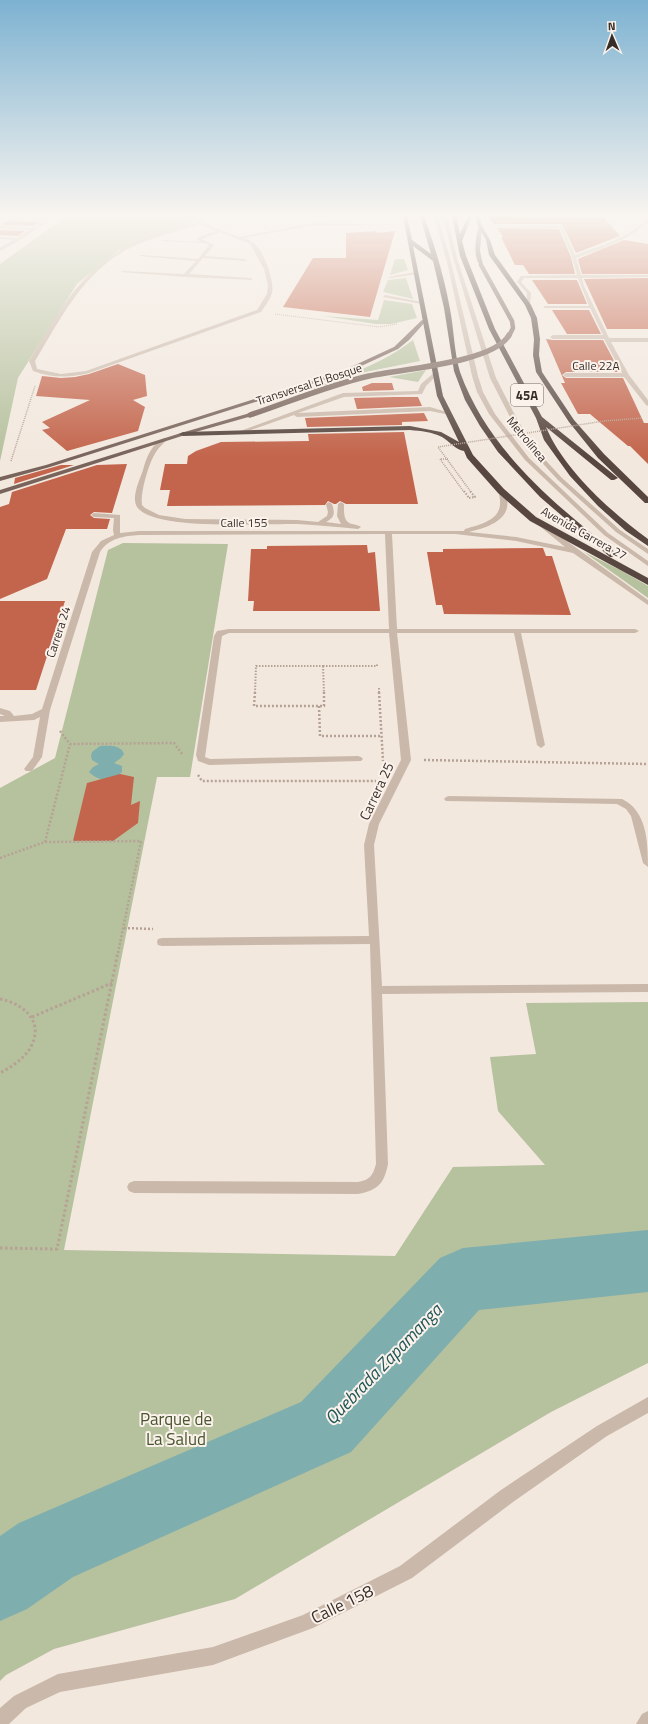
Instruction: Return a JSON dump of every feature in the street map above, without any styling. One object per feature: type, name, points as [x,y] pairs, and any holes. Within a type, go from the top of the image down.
[{"type":"highway","name":"Avenida Carrera 27","points":[[421,296],[424,321],[440,396],[470,456],[501,491],[533,519],[648,581]]},
{"type":"highway","points":[[444,296],[449,320],[456,369],[475,414],[491,438],[512,465],[562,513],[613,556],[648,581]]},
{"type":"highway","name":"45A","points":[[479,296],[492,329],[540,418],[548,440],[573,474],[601,504],[629,529],[648,543]]},
{"type":"highway","points":[[522,296],[528,305],[536,328],[536,355],[539,372],[571,421],[600,456],[648,501]]},
{"type":"highway","points":[[540,418],[595,464],[648,504]]},
{"type":"highway","points":[[183,434],[421,429],[441,433],[452,439],[470,456]]},
{"type":"main road","name":"Transversal El Bosque","points":[[0,492],[183,434],[250,415],[369,376],[479,355],[508,339],[513,330],[512,320],[499,296]]},
{"type":"main road","name":"Transversal El Bosque","points":[[3,478],[60,462],[342,373],[396,348],[424,321]]},
{"type":"street","points":[[72,296],[32,361],[35,370],[39,372],[57,375],[87,372],[259,312],[267,303],[269,296]]},
{"type":"street","points":[[387,296],[422,303]]},
{"type":"street","name":"Metrolínea","points":[[457,296],[479,387],[492,414],[527,459],[606,534],[648,564]]},
{"type":"street","name":"Metrolínea","points":[[467,296],[493,378],[515,421],[536,453],[560,479],[618,531],[648,552]]},
{"type":"street","points":[[528,305],[529,296]]},
{"type":"street","points":[[588,296],[626,375],[648,404]]},
{"type":"street","points":[[545,307],[592,307]]},
{"type":"street","points":[[553,337],[648,340]]},
{"type":"street","points":[[425,401],[423,385],[436,373]]},
{"type":"street","name":"Calle 22A","points":[[566,375],[626,375]]},
{"type":"street","points":[[238,433],[343,395],[425,401],[448,414]]},
{"type":"street","points":[[286,415],[425,401]]},
{"type":"street","name":"Calle 155","points":[[164,440],[149,457],[138,500],[141,508],[156,517],[185,521],[321,523],[388,532]]},
{"type":"street","name":"Calle 155","points":[[456,532],[474,529],[490,523],[500,516],[505,507],[505,498],[501,491]]},
{"type":"street","points":[[321,523],[330,516],[331,512],[329,504]]},
{"type":"street","points":[[341,504],[341,520],[348,526]]},
{"type":"street","points":[[94,515],[118,516],[116,530],[118,536]]},
{"type":"street","points":[[533,519],[648,603]]},
{"type":"street","name":"Carrera 25","points":[[134,1187],[358,1188],[369,1186],[379,1178],[382,1164],[375,940],[369,845],[374,824],[406,760],[393,631],[388,532]]},
{"type":"street","name":"Calle 155","points":[[103,542],[118,536],[139,533],[456,532],[516,539],[575,551]]},
{"type":"street","name":"Carrera 24","points":[[29,769],[37,757],[46,710],[96,552],[103,542]]},
{"type":"street","points":[[358,759],[209,762],[201,759],[200,755],[218,636],[229,631],[635,631]]},
{"type":"street","points":[[517,631],[541,745]]},
{"type":"street","points":[[0,719],[25,719],[34,717],[46,710]]},
{"type":"street","points":[[0,711],[7,713],[13,719]]},
{"type":"street","points":[[449,799],[619,802],[627,804],[636,816],[648,863]]},
{"type":"street","points":[[162,942],[375,940]]},
{"type":"street","points":[[376,990],[648,988]]},
{"type":"street","name":"Calle 158","points":[[0,1720],[20,1702],[58,1683],[213,1656],[307,1622],[406,1572],[507,1496],[602,1431],[648,1405]]},
{"type":"street","points":[[645,1724],[648,1720]]},
{"type":"path","points":[[259,312],[379,327],[424,321]]},
{"type":"path","points":[[3,478],[39,372]]},
{"type":"path","points":[[440,460],[468,498],[475,497],[438,447],[604,421],[648,418]]},
{"type":"path","points":[[375,631],[378,674]]},
{"type":"path","points":[[323,666],[324,706],[254,706],[256,666],[323,666],[377,666]]},
{"type":"path","points":[[378,681],[383,761]]},
{"type":"path","points":[[319,706],[320,736],[382,736]]},
{"type":"path","points":[[45,842],[70,744]]},
{"type":"path","points":[[0,858],[45,842],[141,841],[57,1249],[0,1248]]},
{"type":"path","points":[[124,928],[152,928],[162,942]]},
{"type":"path","points":[[32,1017],[112,983]]},
{"type":"path","points":[[0,999],[14,1002],[25,1008],[32,1017],[35,1029],[33,1041],[26,1053],[14,1065],[0,1073]]},
{"type":"green space","points":[[0,296],[69,296],[18,378],[0,461]]},
{"type":"green space","points":[[402,296],[412,296],[413,299]]},
{"type":"green space","points":[[384,300],[412,304],[417,318],[391,324],[376,324],[323,316],[378,320]]},
{"type":"green space","points":[[413,340],[420,361],[365,372],[307,391],[375,363],[401,349]]},
{"type":"green space","points":[[426,370],[418,382],[389,377]]},
{"type":"green space","name":"Parque de La Salud","points":[[123,543],[228,544],[190,777],[157,777],[64,1250],[395,1256],[453,1167],[545,1165],[498,1111],[490,1057],[536,1054],[526,1003],[648,1002],[648,1363],[551,1412],[235,1599],[54,1649],[6,1675],[0,1681],[0,788],[55,758],[108,550]]},
{"type":"green space","points":[[584,552],[648,586],[648,598]]},
{"type":"water","points":[[100,746],[117,747],[124,754],[114,763],[122,766],[122,772],[114,778],[106,780],[101,779],[89,772],[93,767],[99,764],[92,760],[91,756],[92,752]]},
{"type":"building","points":[[289,296],[376,296],[370,317],[283,307]]},
{"type":"building","points":[[543,296],[584,296],[587,304],[548,304]]},
{"type":"building","points":[[592,296],[648,296],[648,329],[607,329]]},
{"type":"building","points":[[552,310],[589,310],[601,334],[567,334]]},
{"type":"building","points":[[546,339],[603,340],[620,372],[566,372],[562,375],[566,378],[623,378],[644,423],[648,423],[648,464],[630,446],[628,446],[590,414],[578,414],[561,383],[565,383]]},
{"type":"building","points":[[118,364],[145,375],[147,396],[133,400],[145,407],[138,431],[67,451],[42,430],[50,428],[42,422],[90,400],[36,396],[42,376],[61,378],[75,377]]},
{"type":"building","points":[[372,383],[392,383],[394,390],[363,391],[362,387]]},
{"type":"building","points":[[418,397],[422,406],[357,409],[354,398]]},
{"type":"building","points":[[424,413],[428,421],[402,422],[402,425],[307,427],[305,418]]},
{"type":"building","points":[[404,432],[418,504],[346,504],[340,501],[334,504],[328,501],[325,505],[167,506],[170,490],[160,490],[165,464],[187,464],[188,456],[196,451],[221,442],[309,441],[308,434]]},
{"type":"building","points":[[127,464],[112,513],[94,512],[90,515],[94,518],[110,519],[107,529],[66,529],[47,579],[0,599],[0,507],[9,504],[12,492],[97,465]]},
{"type":"building","points":[[61,465],[74,465],[14,484],[15,478]]},
{"type":"building","points":[[367,545],[368,553],[375,552],[380,611],[253,611],[254,601],[248,601],[251,549],[267,549],[267,546]]},
{"type":"building","points":[[543,548],[546,556],[552,556],[571,615],[444,614],[442,605],[436,605],[427,552],[443,552],[443,549]]},
{"type":"building","points":[[0,601],[65,601],[36,690],[0,690]]},
{"type":"building","points":[[120,774],[134,777],[131,805],[140,801],[138,823],[113,841],[73,841],[87,783]]},
{"type":"waterway","name":"Quebrada Zapamanga","points":[[0,1582],[46,1550],[326,1427],[463,1280],[648,1261]]}]
